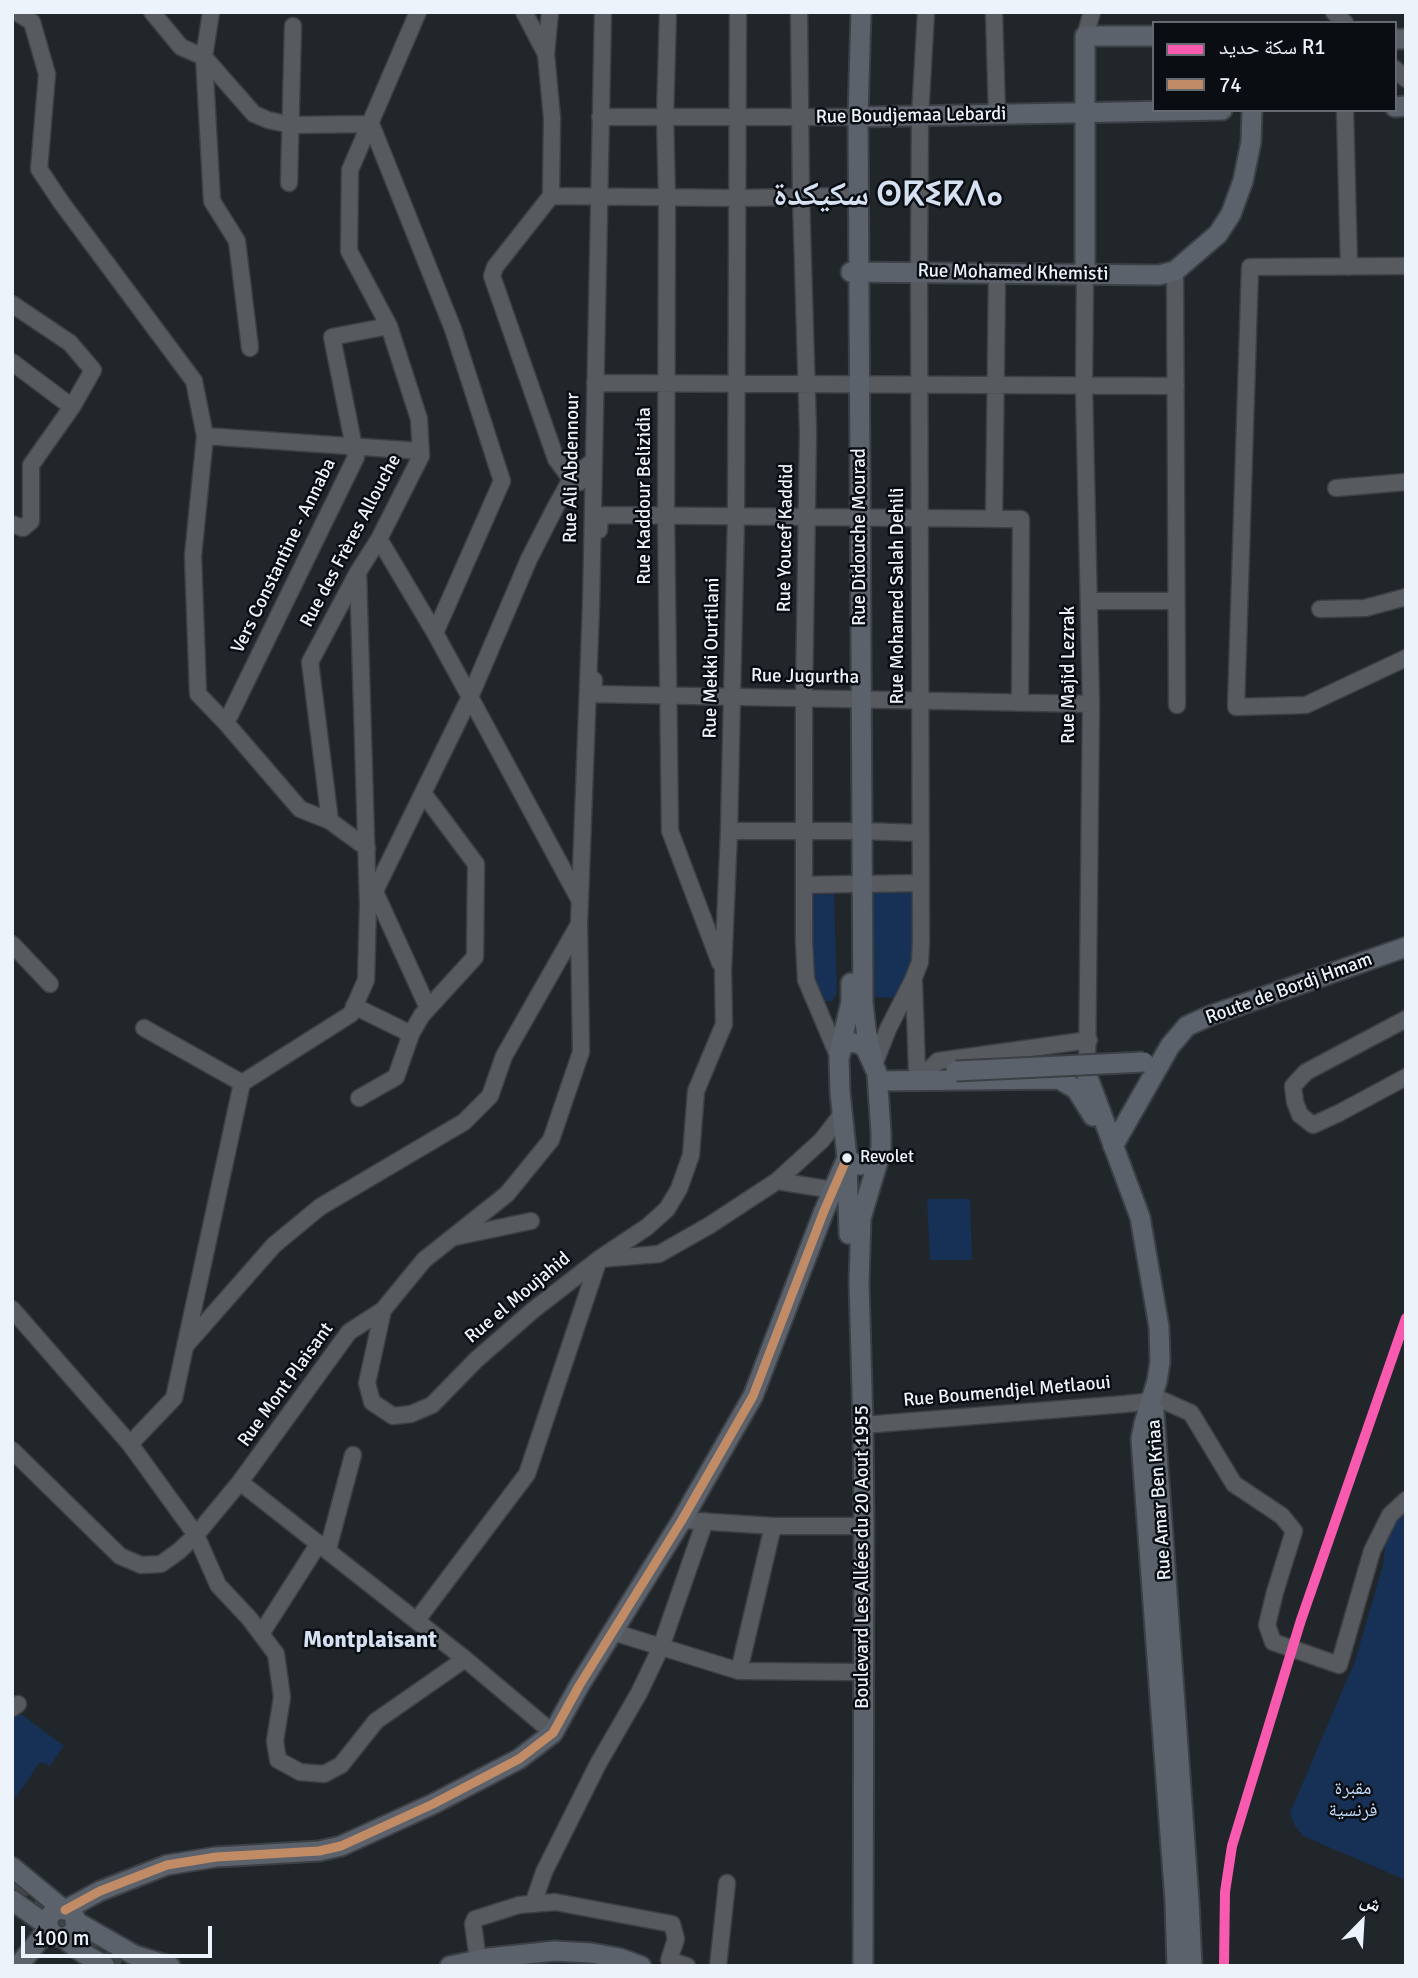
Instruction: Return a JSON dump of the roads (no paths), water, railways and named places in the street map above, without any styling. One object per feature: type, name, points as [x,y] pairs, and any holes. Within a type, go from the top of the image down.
[{"type":"main road","name":"Rue Didouche Mourad","points":[[853,12],[857,884],[863,1003],[875,1070]]},
{"type":"main road","name":"Rue Didouche Mourad","points":[[855,272],[851,196],[861,12]]},
{"type":"main road","points":[[1085,275],[1086,36],[1152,36]]},
{"type":"main road","name":"Rue Boudjemaa Lebardi","points":[[855,117],[1152,112]]},
{"type":"main road","points":[[1175,271],[1218,234],[1231,214],[1249,155],[1252,112]]},
{"type":"main road","name":"Rue Mohamed Khemisti","points":[[855,272],[1159,275],[1175,271]]},
{"type":"main road","name":"Rue Didouche Mourad","points":[[848,1158],[842,1114],[839,1056],[851,1002],[857,884]]},
{"type":"main road","name":"Route de Bordj Hmam","points":[[1113,1146],[1170,1046],[1187,1026],[1406,947]]},
{"type":"main road","points":[[839,1056],[843,1045],[849,1042],[860,1044],[866,1049],[875,1070]]},
{"type":"main road","points":[[875,1070],[924,1064],[956,1071],[1144,1062],[1170,1046]]},
{"type":"main road","points":[[875,1070],[1059,1079],[1076,1089],[1113,1146]]},
{"type":"main road","name":"Boulevard Les Allées du 20 Aout 1955","points":[[863,1966],[863,1425],[859,1283],[861,1218],[876,1158],[875,1070]]},
{"type":"main road","points":[[1087,1075],[1140,1217],[1159,1327],[1160,1362],[1153,1396]]},
{"type":"main road","points":[[69,1915],[100,1891],[160,1867],[190,1860],[319,1851],[341,1846],[433,1804],[519,1759],[553,1733],[682,1520],[753,1396],[848,1158],[857,1165],[876,1158]]},
{"type":"main road","points":[[836,1190],[876,1158]]},
{"type":"main road","name":"Boulevard Les Allées du 20 Aout 1955","points":[[836,1190],[849,1204],[854,1408],[852,1966]]},
{"type":"main road","name":"Rue Amar Ben Kriaa","points":[[1153,1396],[1141,1439],[1175,1902],[1177,1966]]},
{"type":"main road","name":"Rue Amar Ben Kriaa","points":[[1153,1396],[1192,1966]]},
{"type":"main road","points":[[12,1867],[69,1915]]},
{"type":"main road","points":[[12,1900],[105,1966]]},
{"type":"main road","points":[[54,1932],[51,1914],[59,1910],[134,1955],[170,1966]]},
{"type":"main road","points":[[18,1966],[34,1947],[54,1932]]},
{"type":"main road","points":[[450,1966],[555,1951],[610,1957],[641,1966]]},
{"type":"street","points":[[16,12],[32,22],[47,74],[39,169],[194,381],[205,436],[193,556],[198,694],[300,809],[330,821],[366,848]]},
{"type":"street","points":[[152,12],[181,47],[204,57],[254,114],[290,125],[371,124],[453,329],[502,481],[436,633]]},
{"type":"street","points":[[211,12],[204,57],[212,201],[237,241],[250,348]]},
{"type":"street","name":"Rue des Frères Allouche","points":[[330,821],[310,662],[358,572],[379,539],[421,456],[419,419],[389,326],[349,251],[350,170],[418,12]]},
{"type":"street","points":[[524,12],[546,54]]},
{"type":"street","points":[[550,12],[546,54],[552,118],[551,196],[495,267],[492,276],[556,459],[571,479],[593,486]]},
{"type":"street","name":"Rue Ali Abdennour","points":[[579,924],[591,614],[603,12]]},
{"type":"street","name":"Rue Kaddour Belizidia","points":[[668,12],[665,116],[670,831],[723,971]]},
{"type":"street","name":"Rue Mekki Ourtilani","points":[[599,1259],[647,1227],[667,1209],[687,1172],[691,1156],[696,1091],[724,1024],[723,971],[733,697],[736,516],[738,12]]},
{"type":"street","name":"Rue Youcef Kaddid","points":[[799,12],[807,384],[804,698],[806,980],[839,1056]]},
{"type":"street","name":"Rue Mohamed Salah Dehili","points":[[875,1070],[888,1029],[914,980],[920,962],[918,385],[920,116],[926,12]]},
{"type":"street","points":[[994,12],[997,115]]},
{"type":"street","points":[[1084,12],[1086,36]]},
{"type":"street","points":[[1086,36],[1092,12]]},
{"type":"street","points":[[289,183],[293,26]]},
{"type":"street","points":[[1345,112],[1349,267]]},
{"type":"street","name":"Rue Boudjemaa Lebardi","points":[[600,117],[855,117]]},
{"type":"street","points":[[551,196],[851,196]]},
{"type":"street","points":[[1406,266],[1250,267],[1236,707],[1306,705],[1406,658]]},
{"type":"street","points":[[1175,271],[1177,705]]},
{"type":"street","points":[[994,519],[997,273]]},
{"type":"street","name":"Rue Majid Lezrak","points":[[1085,275],[1084,387],[1091,704],[1087,1075]]},
{"type":"street","points":[[12,304],[70,343],[93,369],[72,407],[31,466],[31,521],[23,528],[12,524]]},
{"type":"street","name":"Vers Constantine - Annaba","points":[[226,723],[356,457],[332,337],[389,326]]},
{"type":"street","points":[[12,362],[72,407]]},
{"type":"street","points":[[595,383],[1175,386]]},
{"type":"street","points":[[205,436],[420,451]]},
{"type":"street","points":[[371,898],[470,697],[529,559],[571,479],[593,461]]},
{"type":"street","points":[[1336,488],[1406,482]]},
{"type":"street","points":[[591,614],[598,598],[600,515],[1021,519],[1020,703]]},
{"type":"street","points":[[379,539],[436,633],[580,901]]},
{"type":"street","points":[[130,1444],[174,1398],[242,1083],[351,1014],[366,980],[371,898],[366,848],[358,572]]},
{"type":"street","points":[[1321,609],[1365,608],[1406,597]]},
{"type":"street","points":[[1090,601],[1176,601]]},
{"type":"street","name":"Rue Jugurtha","points":[[591,614],[597,628],[593,694],[1091,704]]},
{"type":"street","points":[[359,1098],[396,1077],[411,1034],[428,1009],[475,957],[476,864],[423,793]]},
{"type":"street","points":[[729,831],[920,833]]},
{"type":"street","points":[[804,885],[920,883]]},
{"type":"street","points":[[371,898],[428,1009]]},
{"type":"street","points":[[185,1346],[274,1245],[320,1207],[464,1122],[490,1096],[505,1056],[579,924]]},
{"type":"street","name":"Rue Mont Plaisant","points":[[12,1450],[120,1556],[141,1565],[161,1564],[179,1551],[196,1535],[240,1482],[349,1332],[383,1310],[424,1260],[507,1194],[551,1140],[581,1052],[579,924]]},
{"type":"street","points":[[12,944],[50,984]]},
{"type":"street","points":[[914,980],[924,1064],[1089,1040]]},
{"type":"street","points":[[354,1006],[411,1034]]},
{"type":"street","points":[[1406,1019],[1306,1072],[1293,1086],[1300,1115],[1313,1125],[1406,1077]]},
{"type":"street","points":[[144,1028],[242,1083]]},
{"type":"street","name":"Rue el Moujahid","points":[[383,1310],[367,1383],[372,1402],[393,1416],[411,1414],[432,1405],[476,1360],[532,1311],[599,1259],[659,1254],[710,1225],[777,1181],[822,1140],[842,1114]]},
{"type":"street","points":[[777,1181],[836,1190]]},
{"type":"street","points":[[449,1239],[531,1221]]},
{"type":"street","points":[[417,1620],[527,1474],[599,1259]]},
{"type":"street","points":[[12,1309],[130,1444],[196,1535],[218,1585],[276,1654],[282,1697],[275,1741],[278,1760],[300,1772],[324,1774],[341,1765],[376,1721],[465,1659]]},
{"type":"street","points":[[1153,1396],[1191,1413],[1234,1484],[1282,1516],[1294,1531],[1266,1625],[1273,1642],[1339,1665],[1372,1551],[1390,1515],[1406,1500]]},
{"type":"street","name":"Rue Boumendjel Metlaoui","points":[[863,1425],[1125,1404],[1144,1402],[1153,1396]]},
{"type":"street","points":[[1125,1404],[1144,1423]]},
{"type":"street","points":[[261,1634],[323,1546],[353,1455]]},
{"type":"street","points":[[240,1482],[417,1620],[553,1733]]},
{"type":"street","points":[[682,1520],[773,1526],[853,1526]]},
{"type":"street","points":[[533,1904],[544,1872],[598,1764],[662,1647],[705,1521]]},
{"type":"street","points":[[739,1671],[773,1526]]},
{"type":"street","points":[[613,1632],[739,1671],[853,1672]]},
{"type":"street","points":[[718,1966],[727,1883]]},
{"type":"street","points":[[478,1960],[473,1924],[475,1919],[509,1908],[555,1902],[672,1924],[676,1939],[669,1960],[687,1966]]},
{"type":"tunnel","points":[[12,1884],[86,1943],[129,1966]]},
{"type":"rail line","name":"R1","points":[[1224,1966],[1225,1892],[1232,1846],[1301,1620],[1406,1318]]},
{"type":"place","name":"Revolet","points":[[847,1158]]},
{"type":"district","name":"سكيكدة ⵙⴽⵉⴽⴷⴰ","points":[[888,196]]},
{"type":"district","name":"Montplaisant","points":[[370,1641]]},
{"type":"park label","name":"مقبرة فرنسية","points":[[1353,1800]]}]
